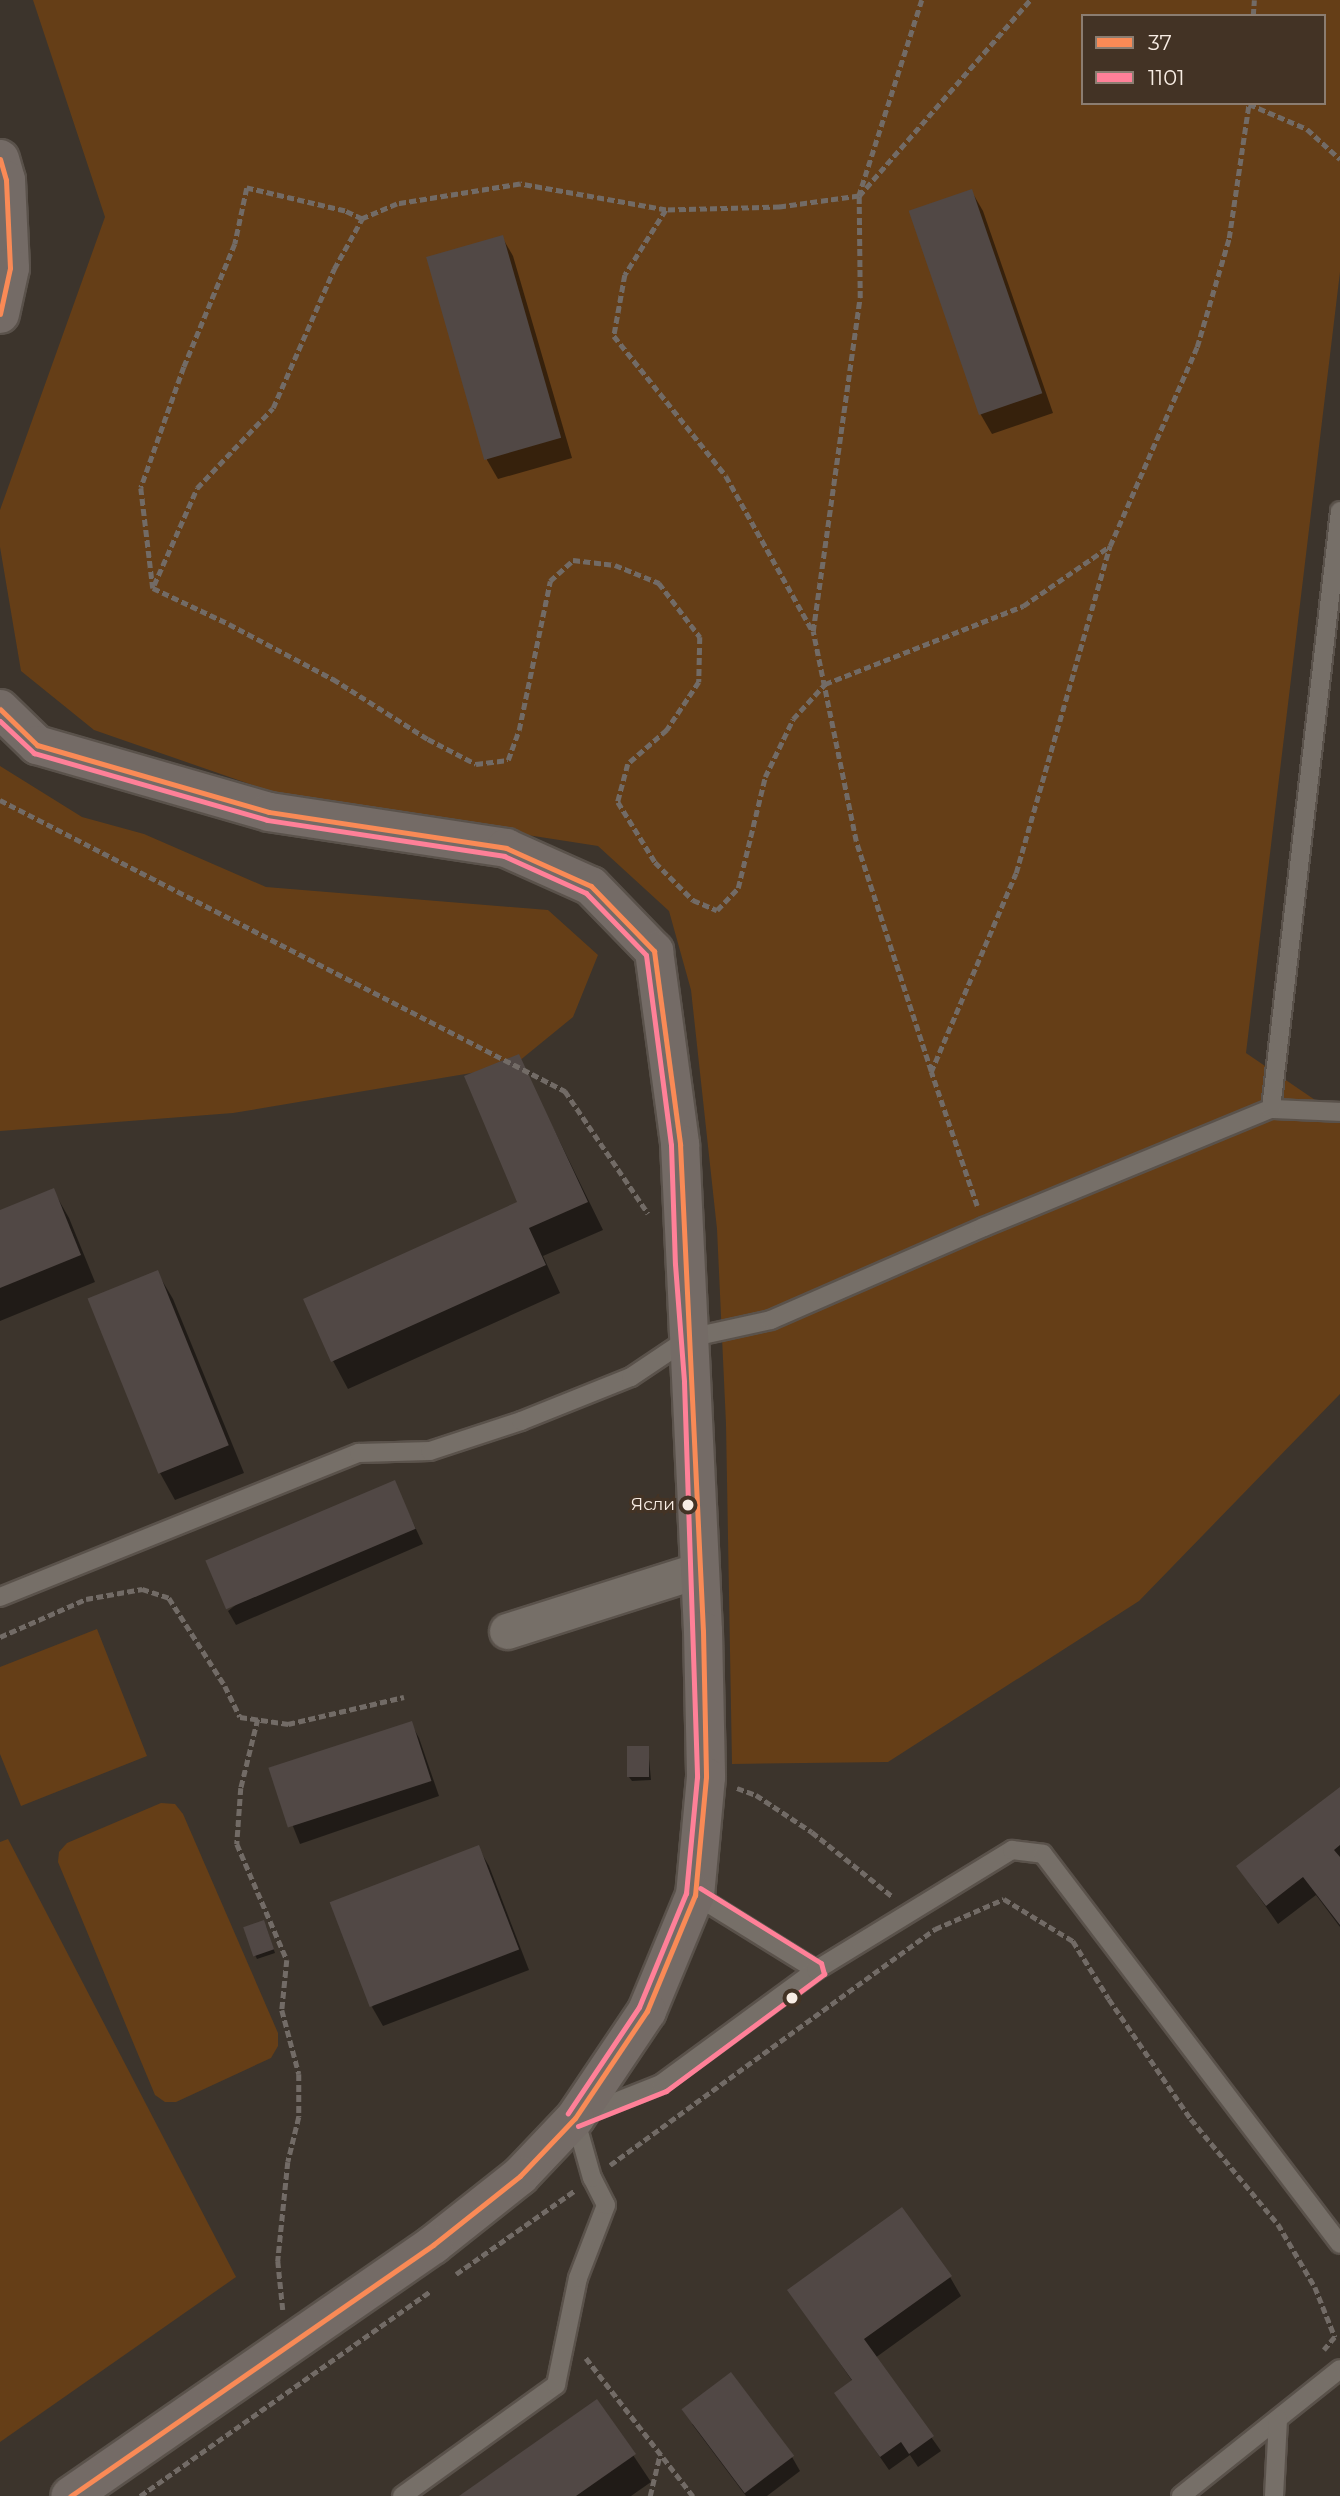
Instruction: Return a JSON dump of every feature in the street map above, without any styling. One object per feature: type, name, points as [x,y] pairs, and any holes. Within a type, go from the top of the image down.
[{"type":"main road","points":[[0,159],[6,180],[10,268],[0,314]]},
{"type":"main road","points":[[0,709],[37,745],[270,812],[506,848],[591,886],[654,951],[680,1144],[703,1631],[706,1777],[695,1895],[647,2011],[575,2119],[520,2176],[433,2245],[70,2496]]},
{"type":"street","points":[[507,1631],[699,1570]]},
{"type":"lane","points":[[1271,1109],[1340,511]]},
{"type":"lane","points":[[0,1598],[359,1453],[430,1451],[521,1421],[631,1377],[689,1338],[771,1320],[984,1227],[1271,1109],[1340,1112]]},
{"type":"lane","points":[[402,2496],[556,2385],[578,2278],[606,2204],[592,2178],[575,2119],[661,2084],[816,1970],[1012,1850],[1043,1854],[1340,2244]]},
{"type":"lane","points":[[695,1895],[816,1970]]},
{"type":"lane","points":[[1181,2496],[1340,2369]]},
{"type":"lane","points":[[1274,2496],[1279,2419]]},
{"type":"path","points":[[813,631],[860,298],[859,196],[922,0]]},
{"type":"path","points":[[153,588],[197,488],[273,408],[334,269],[362,219],[397,204],[520,184],[666,210],[780,207],[859,196],[1030,0]]},
{"type":"path","points":[[931,1072],[1016,873],[1110,546],[1197,347],[1229,238],[1249,105]]},
{"type":"path","points":[[1253,105],[1307,129],[1340,159]]},
{"type":"path","points":[[153,588],[141,488],[184,367],[235,244],[247,188],[345,211],[362,219]]},
{"type":"path","points":[[666,210],[625,275],[614,336],[726,476],[813,631],[856,841],[984,1227]]},
{"type":"path","points":[[153,588],[229,624],[333,679],[428,739],[476,764],[508,760],[519,730],[550,582],[573,560],[615,565],[659,583],[700,637],[699,682],[667,730],[628,764],[618,802],[655,862],[693,900],[717,910],[738,888],[765,777],[793,719],[825,684],[1023,606],[1110,546]]},
{"type":"path","points":[[0,800],[565,1091],[652,1218]]},
{"type":"path","points":[[0,1637],[86,1599],[142,1589],[169,1598],[225,1686],[240,1717],[288,1724],[404,1697]]},
{"type":"path","points":[[258,1719],[241,1788],[237,1844],[287,1960],[282,2010],[299,2074],[299,2116],[288,2162],[278,2260],[286,2347]]},
{"type":"path","points":[[706,1777],[756,1795],[812,1832],[935,1929]]},
{"type":"path","points":[[1073,1941],[1191,2119],[1278,2224],[1315,2287],[1335,2337],[1319,2355]]},
{"type":"path","points":[[568,2336],[692,2496]]},
{"type":"path","points":[[650,2496],[660,2454]]},
{"type":"shaded area","points":[[33,0],[1340,0],[1340,272],[1246,1053],[1340,1117],[1340,1394],[1139,1601],[888,1762],[732,1764],[726,1424],[717,1229],[691,990],[669,911],[598,846],[290,798],[94,730],[21,671],[0,547],[0,510],[105,217]]},
{"type":"shaded area","points":[[0,766],[82,817],[144,834],[266,887],[548,910],[598,955],[573,1017],[513,1066],[233,1113],[0,1131]]},
{"type":"shaded area","points":[[97,1629],[147,1756],[21,1806],[0,1754],[0,1667]]},
{"type":"shaded area","points":[[161,1803],[175,1804],[183,1814],[278,2033],[278,2046],[271,2058],[176,2102],[165,2102],[155,2095],[58,1862],[59,1852],[67,1843]]},
{"type":"shaded area","points":[[8,1839],[236,2277],[0,2442],[0,1842]]},
{"type":"building","points":[[972,189],[1042,393],[979,415],[909,211]]},
{"type":"building","points":[[503,235],[561,438],[484,460],[426,257]]},
{"type":"building","points":[[519,1054],[588,1202],[529,1228],[546,1265],[331,1362],[303,1299],[517,1202],[464,1076]]},
{"type":"building","points":[[54,1188],[81,1255],[0,1288],[0,1210]]},
{"type":"building","points":[[158,1270],[229,1445],[158,1474],[88,1298]]},
{"type":"building","points":[[395,1480],[416,1529],[226,1609],[205,1560]]},
{"type":"building","points":[[412,1721],[431,1781],[288,1828],[268,1768]]},
{"type":"building","points":[[627,1746],[649,1746],[649,1777],[627,1777]]},
{"type":"building","points":[[1340,1787],[1340,1845],[1334,1850],[1340,1857],[1340,1925],[1303,1877],[1266,1906],[1236,1866]]},
{"type":"building","points":[[479,1845],[519,1950],[370,2007],[330,1902]]},
{"type":"building","points":[[264,1920],[274,1949],[253,1956],[243,1927]]},
{"type":"building","points":[[902,2207],[952,2276],[864,2339],[934,2436],[909,2454],[901,2442],[880,2457],[834,2393],[852,2380],[787,2290]]},
{"type":"building","points":[[731,2372],[794,2456],[745,2493],[681,2409]]},
{"type":"building","points":[[597,2399],[636,2454],[576,2496],[459,2496]]},
{"type":"transit line","name":"37","points":[[0,159],[6,180],[10,268],[0,314]]},
{"type":"transit line","name":"37","points":[[0,709],[37,745],[269,812],[506,848],[591,886],[654,951],[680,1144],[703,1631],[706,1777],[695,1895],[647,2011],[575,2118],[520,2176],[433,2245],[70,2496]]},
{"type":"transit line","name":"1101","points":[[0,721],[34,753],[267,820],[504,856],[586,893],[646,955],[671,1145],[675,1264],[684,1382],[697,1777],[686,1893],[639,2007],[568,2113]]},
{"type":"transit line","name":"1101","points":[[578,2126],[666,2091],[824,1974],[821,1963],[700,1888]]},
{"type":"place","name":"Ясли","points":[[688,1505]]}]
